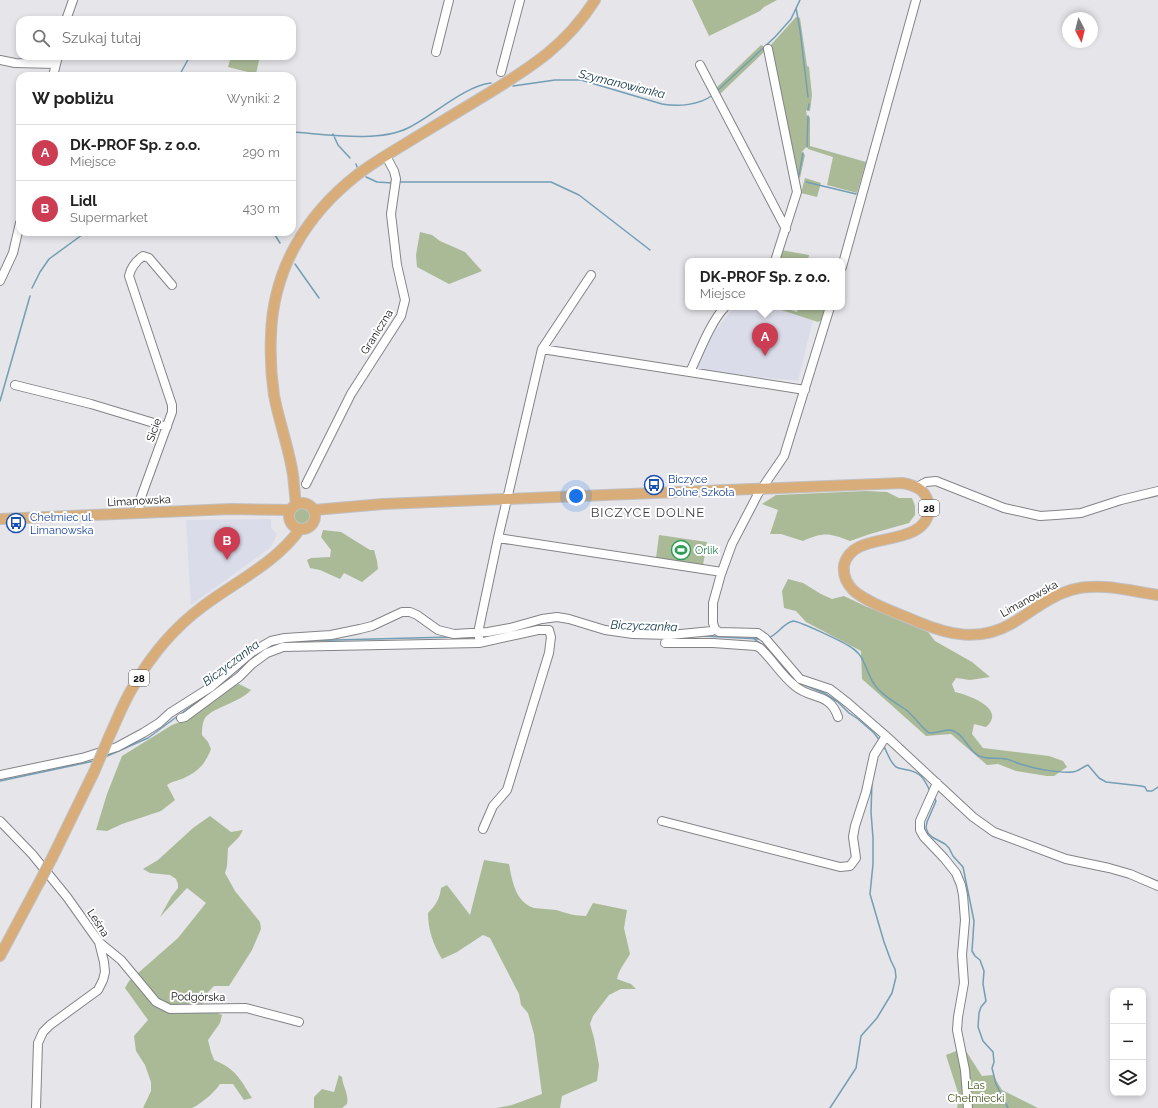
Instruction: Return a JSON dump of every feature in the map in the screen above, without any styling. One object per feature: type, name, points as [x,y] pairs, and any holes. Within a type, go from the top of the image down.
[{"type":"main road","points":[[295,515],[293,475],[274,394],[270,334],[277,294],[286,265],[294,248],[306,228],[320,210],[349,181],[386,156],[500,86],[552,51],[570,33],[589,10],[595,0]]},
{"type":"main road","name":"28","points":[[295,515],[306,529],[311,526],[314,514],[349,507],[383,504],[892,483],[906,484],[917,487]]},
{"type":"main road","name":"Limanowska","points":[[917,487],[925,496],[929,506],[927,517],[921,527],[908,534],[872,542],[860,547],[849,554],[844,565],[845,576],[851,588],[866,598],[891,610],[943,631],[962,635],[974,635],[1004,628],[1053,597],[1082,588],[1113,588],[1158,595]]},
{"type":"main road","name":"Limanowska","points":[[0,519],[256,509],[295,515],[309,505],[314,514]]},
{"type":"main road","name":"28","points":[[0,956],[52,858],[94,772],[129,695],[143,671],[158,650],[180,626],[201,607],[268,560],[286,544],[295,515]]},
{"type":"street","points":[[67,16],[73,0]]},
{"type":"street","points":[[436,52],[449,0]]},
{"type":"street","points":[[501,72],[520,0]]},
{"type":"street","points":[[844,258],[916,0]]},
{"type":"street","points":[[768,49],[797,189],[797,194],[776,258]]},
{"type":"street","points":[[0,60],[15,63],[57,60],[54,72]]},
{"type":"street","points":[[700,65],[786,229]]},
{"type":"street","name":"Graniczna","points":[[306,484],[352,394],[403,311],[405,300],[397,265],[391,214],[396,179],[394,171],[386,156]]},
{"type":"street","points":[[0,281],[13,253],[17,236]]},
{"type":"street","name":"Sicie","points":[[139,513],[140,500],[167,427],[172,412],[172,405],[129,276],[131,268],[137,260],[143,256],[149,258],[172,286]]},
{"type":"street","points":[[479,643],[478,633],[498,538],[542,349],[591,275]]},
{"type":"street","points":[[690,372],[710,330],[722,310]]},
{"type":"street","points":[[713,635],[713,603],[732,544],[762,488],[783,460],[829,310]]},
{"type":"street","points":[[542,349],[805,390]]},
{"type":"street","points":[[15,385],[91,404],[167,427]]},
{"type":"street","points":[[917,487],[926,482],[936,481],[1004,508],[1040,516],[1081,512],[1121,500],[1158,492]]},
{"type":"street","points":[[498,538],[722,572]]},
{"type":"street","points":[[0,775],[82,758],[117,746],[159,723],[170,713],[211,687],[252,652],[271,641],[360,629],[372,626],[402,612],[410,612],[417,615],[438,630],[454,634],[478,633],[510,628],[542,619],[557,617],[569,619],[605,630],[634,634],[713,635],[760,648],[779,672],[796,688],[828,701],[836,710],[838,717]]},
{"type":"street","points":[[181,718],[185,717],[267,653],[283,647],[479,643],[538,630],[549,630],[551,637],[550,653],[507,790],[493,806],[483,830]]},
{"type":"street","points":[[665,643],[713,635],[719,632],[758,633],[800,679],[830,689],[934,790],[994,832],[1066,859],[1130,874],[1158,886]]},
{"type":"street","points":[[796,688],[800,679]]},
{"type":"street","points":[[662,821],[840,867],[850,866],[856,858],[853,838],[854,826],[866,792],[874,755],[883,742]]},
{"type":"street","points":[[934,790],[920,821],[920,830],[924,837],[956,873],[961,885],[964,906],[965,934],[962,955],[964,983],[957,1030],[965,1070],[968,1108]]},
{"type":"street","name":"Leśna","points":[[0,821],[37,860],[67,897],[98,942],[105,972],[98,990],[73,1007],[43,1032],[38,1043],[36,1108]]},
{"type":"street","name":"Podgórska","points":[[98,942],[121,960],[156,1002],[170,1009],[246,1008],[299,1022]]},
{"type":"shaded area","points":[[732,310],[781,310],[813,320],[798,381],[693,370],[714,332]]},
{"type":"shaded area","points":[[271,519],[271,528],[277,534],[271,547],[191,605],[186,520]]},
{"type":"green space","points":[[692,0],[777,0],[760,11],[709,36]]},
{"type":"green space","points":[[796,17],[800,18],[807,66],[809,67],[812,95],[810,111],[806,110],[807,116],[810,117],[810,146],[866,162],[857,193],[827,185],[833,157],[808,149],[807,146],[802,152],[805,155],[800,178],[797,179],[769,47]]},
{"type":"green space","points":[[761,45],[766,50],[719,95],[715,89]]},
{"type":"green space","points":[[230,60],[259,60],[256,72],[248,72],[228,67]]},
{"type":"green space","points":[[805,178],[821,183],[817,197],[801,193]]},
{"type":"green space","points":[[420,232],[432,235],[440,241],[465,252],[482,271],[449,284],[417,267],[416,255]]},
{"type":"green space","points":[[781,250],[809,255],[808,258],[779,258]]},
{"type":"green space","points":[[781,310],[791,310],[797,312],[798,310],[827,310],[825,318],[818,322]]},
{"type":"green space","points":[[866,491],[887,492],[899,498],[912,498],[915,506],[915,515],[909,523],[850,541],[831,535],[816,536],[803,541],[781,534],[770,534],[778,510],[762,504],[776,495]]},
{"type":"green space","points":[[302,507],[308,510],[311,516],[308,522],[302,525],[296,522],[293,516],[296,510]]},
{"type":"green space","points":[[323,530],[341,532],[370,550],[374,550],[378,569],[362,582],[344,573],[340,579],[320,570],[310,568],[307,560],[311,558],[330,557],[331,550],[321,537]]},
{"type":"green space","name":"Orlik","points":[[659,535],[707,542],[703,565],[656,558]]},
{"type":"green space","points":[[788,579],[803,583],[832,599],[844,596],[867,607],[885,612],[928,632],[935,641],[972,662],[990,677],[970,680],[956,678],[952,684],[955,692],[969,696],[984,704],[992,714],[991,720],[986,727],[974,724],[972,734],[983,748],[1049,756],[1063,761],[1067,767],[1054,776],[1047,776],[1016,771],[998,764],[987,765],[951,734],[926,736],[862,679],[861,651],[806,622],[796,611],[784,608],[782,591]]},
{"type":"green space","points":[[239,684],[251,690],[246,695],[212,712],[204,720],[202,735],[208,742],[211,749],[204,763],[198,770],[167,785],[175,800],[161,811],[122,824],[107,831],[96,830],[107,794],[122,756],[172,725],[190,718],[232,686]]},
{"type":"green space","points":[[210,816],[231,832],[243,830],[239,837],[228,848],[225,873],[235,891],[260,922],[261,929],[252,950],[229,986],[214,986],[208,992],[201,1006],[222,1015],[220,1023],[208,1040],[214,1060],[228,1067],[237,1075],[252,1098],[244,1100],[233,1084],[220,1084],[208,1098],[192,1108],[143,1108],[151,1091],[151,1082],[145,1065],[136,1051],[134,1036],[148,1020],[125,988],[129,981],[178,938],[206,903],[187,888],[160,917],[171,897],[178,888],[178,884],[176,879],[170,875],[150,873],[143,869],[158,860],[193,828]]},
{"type":"green space","points":[[484,860],[509,864],[513,883],[519,896],[522,901],[534,908],[556,910],[574,915],[586,916],[593,903],[627,910],[624,928],[630,954],[617,979],[631,984],[636,989],[621,989],[609,995],[593,1016],[590,1024],[599,1065],[597,1081],[562,1096],[560,1108],[496,1108],[512,1105],[542,1094],[534,1034],[528,1013],[521,1005],[519,994],[490,938],[483,935],[457,952],[442,959],[432,937],[428,913],[437,901],[441,888],[447,885],[470,915]]},
{"type":"green space","name":"Las Chełmiecki","points":[[964,1048],[982,1076],[993,1075],[1002,1090],[1038,1108],[957,1108],[959,1096],[946,1055]]},
{"type":"green space","points":[[339,1075],[342,1077],[347,1094],[347,1104],[342,1108],[314,1108],[314,1097],[322,1089],[334,1092]]},
{"type":"waterway","name":"Szymanowianka","points":[[717,91],[775,37],[791,19],[800,0]]},
{"type":"waterway","points":[[796,8],[808,97]]},
{"type":"waterway","points":[[181,72],[188,60]]},
{"type":"waterway","name":"Szymanowianka","points":[[513,86],[555,80],[581,80],[662,104],[675,105],[695,103],[713,95]]},
{"type":"waterway","name":"Szymanowianka","points":[[296,132],[335,136],[367,136],[396,133],[418,123],[459,95],[481,85],[491,83]]},
{"type":"waterway","points":[[808,110],[809,104]]},
{"type":"waterway","points":[[807,147],[808,116]]},
{"type":"waterway","points":[[333,134],[338,145],[350,158]]},
{"type":"waterway","points":[[799,175],[803,153]]},
{"type":"waterway","points":[[366,177],[377,182],[393,183]]},
{"type":"waterway","points":[[400,182],[551,182],[579,195],[650,250]]},
{"type":"waterway","points":[[806,182],[856,194]]},
{"type":"waterway","name":"Szymanowianka","points":[[32,288],[49,259],[81,236]]},
{"type":"waterway","points":[[276,236],[280,243]]},
{"type":"waterway","points":[[295,264],[319,298]]},
{"type":"waterway","name":"Szymanowianka","points":[[0,401],[30,296]]},
{"type":"waterway","name":"Biczyczanka","points":[[768,638],[786,624],[793,621],[813,628],[848,645],[859,654],[872,681],[878,689],[905,709],[929,733],[948,730],[955,731],[971,750],[979,756],[986,758],[1006,759],[1035,768],[1061,772],[1074,772],[1088,765],[1099,778],[1106,782],[1141,786],[1145,787],[1147,791],[1152,791],[1158,787]]},
{"type":"waterway","name":"Biczyczanka","points":[[704,636],[760,639]]},
{"type":"waterway","name":"Biczyczanka","points":[[297,641],[451,637]]},
{"type":"waterway","points":[[754,639],[764,646],[797,681]]},
{"type":"waterway","name":"Biczyczanka","points":[[270,646],[291,641]]},
{"type":"waterway","points":[[800,683],[824,693],[838,702],[874,733],[880,741]]},
{"type":"waterway","name":"Biczyczanka","points":[[105,757],[148,738],[205,696]]},
{"type":"waterway","points":[[883,745],[890,760],[896,767],[913,771],[920,775],[930,791]]},
{"type":"waterway","name":"Biczyczanka","points":[[0,781],[94,761]]},
{"type":"waterway","points":[[830,1108],[856,1068],[861,1036],[877,1018],[892,993],[896,977],[895,969],[884,942],[870,894],[873,864],[871,812],[872,782]]},
{"type":"waterway","points":[[934,797],[936,801],[926,828],[932,837],[949,848],[953,856],[963,867],[974,921],[972,951],[980,960],[984,971],[983,984],[986,1001],[981,1007],[979,1013],[978,1027],[983,1041],[993,1052],[994,1062],[992,1068],[996,1084],[1008,1108]]},
{"type":"place","name":"DK-PROF Sp. z o.o.","points":[[765,356]]},
{"type":"place","name":"Biczyce Dolne Szkoła","points":[[654,485]]},
{"type":"place","name":"Chełmiec ul. Limanowska","points":[[16,523]]},
{"type":"place","name":"Orlik","points":[[681,550]]},
{"type":"place","name":"Lidl","points":[[227,560]]},
{"type":"district","name":"BICZYCE DOLNE","points":[[648,512]]}]
